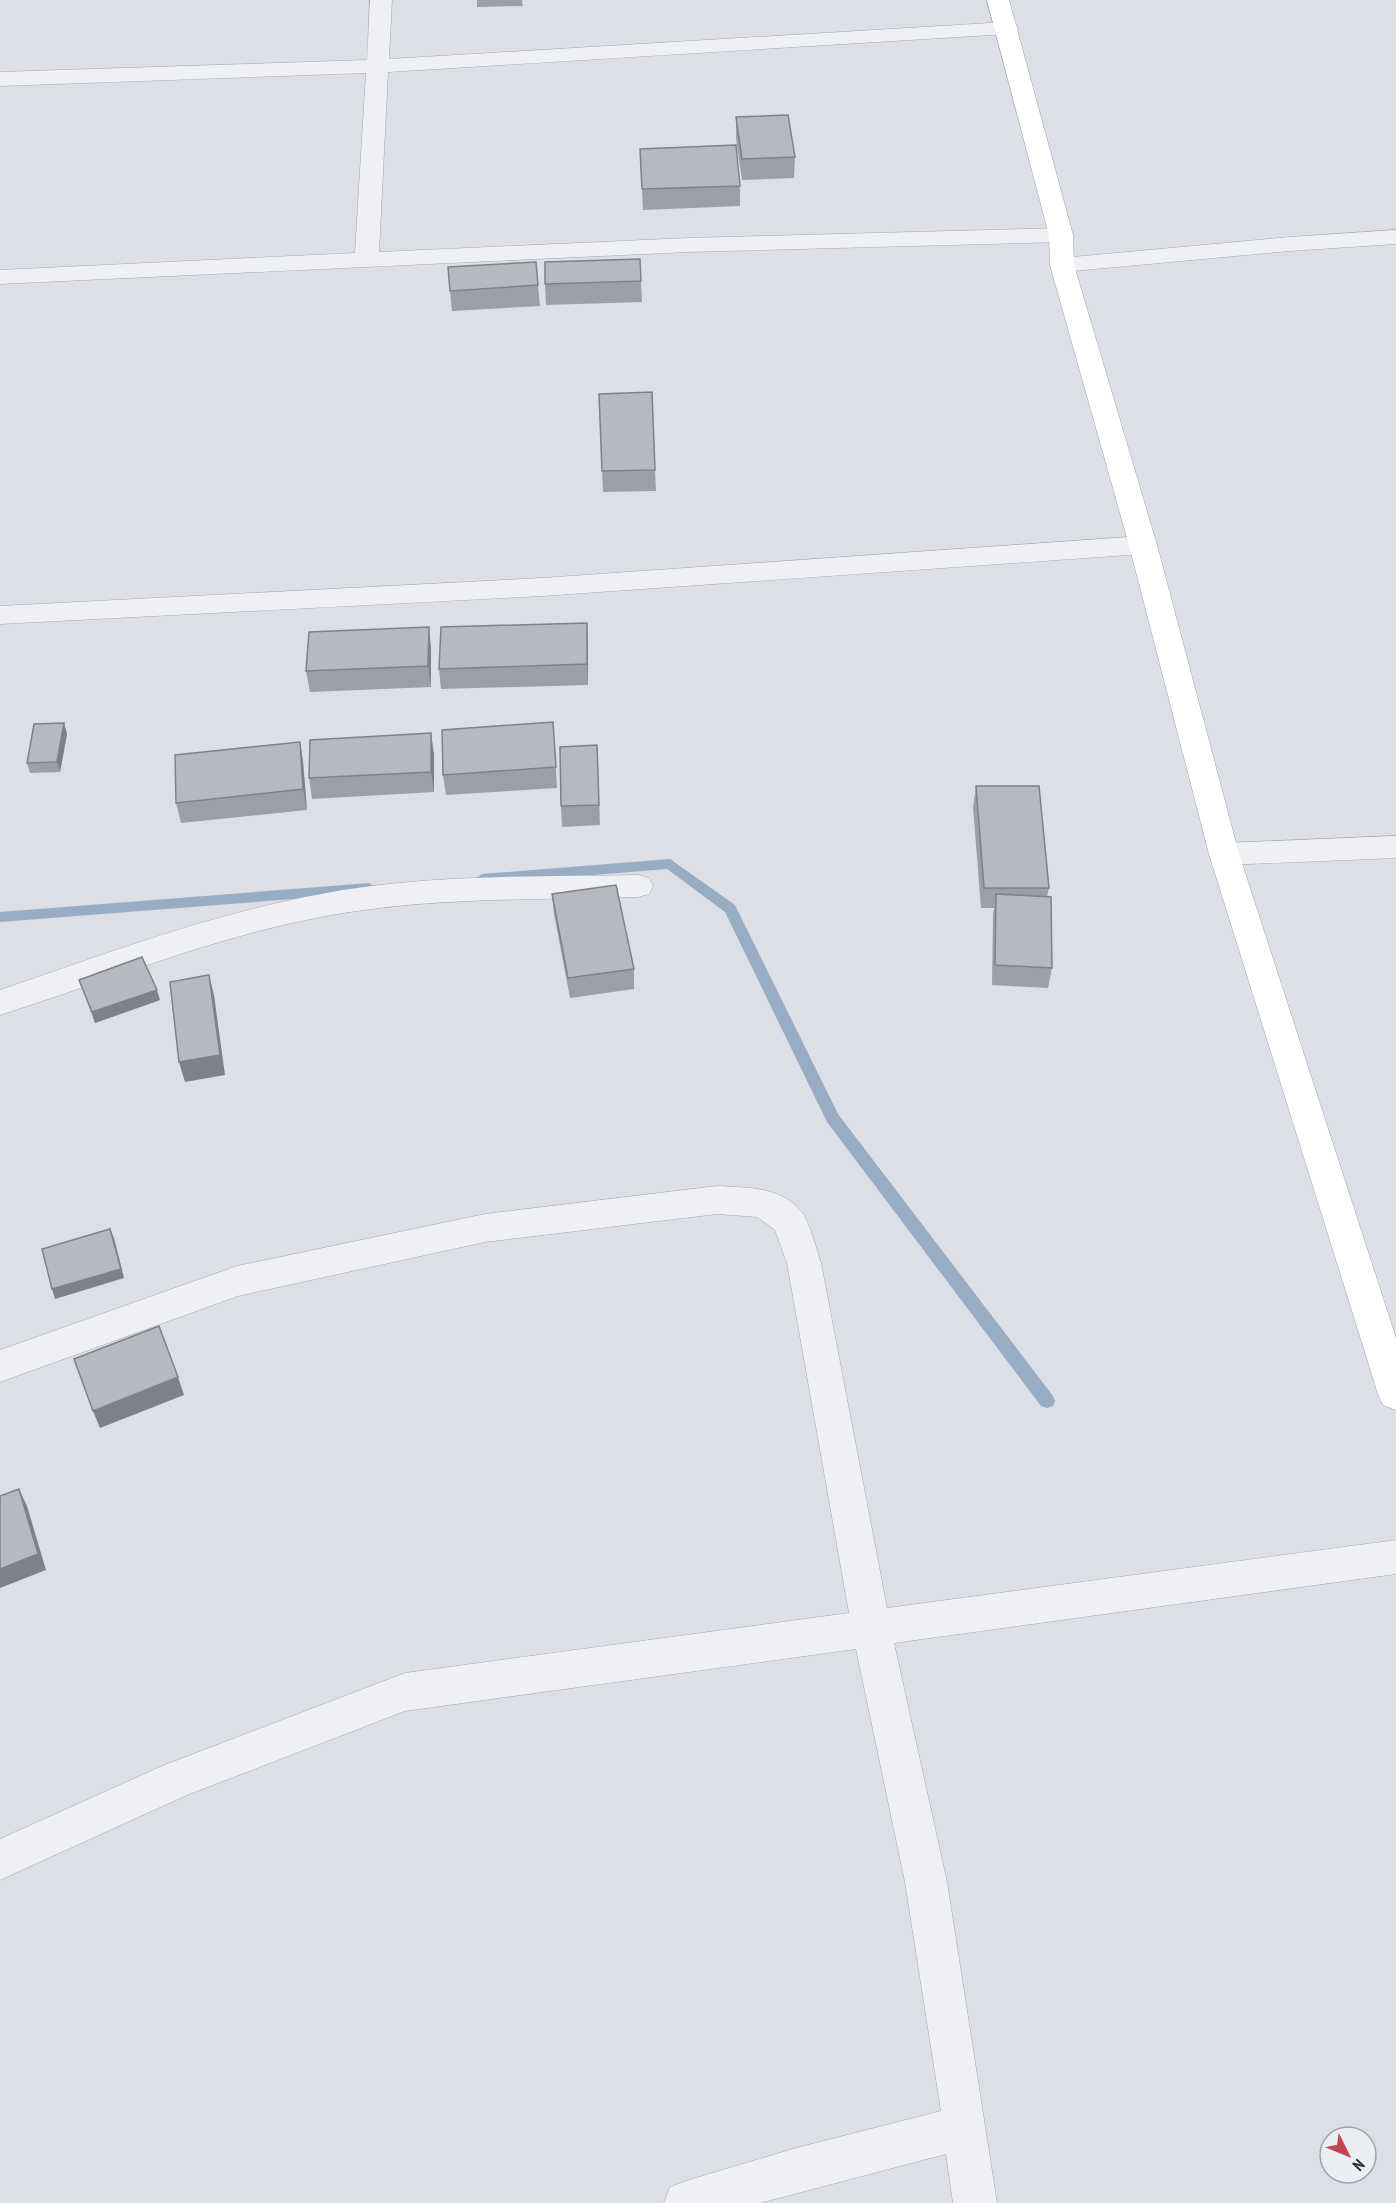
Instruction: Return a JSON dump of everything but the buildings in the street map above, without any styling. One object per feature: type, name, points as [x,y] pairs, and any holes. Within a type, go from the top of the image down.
[{"type":"main road","points":[[998,0],[1061,235],[1062,266],[1143,545],[1224,854],[1396,1394]]},
{"type":"street","points":[[366,260],[381,0]]},
{"type":"street","points":[[0,79],[377,66],[1007,28]]},
{"type":"street","points":[[0,277],[688,245],[1061,235]]},
{"type":"street","points":[[1062,266],[1290,244],[1396,237]]},
{"type":"street","points":[[0,615],[542,587],[1143,545]]},
{"type":"street","points":[[1224,854],[1396,847]]},
{"type":"street","points":[[0,1003],[164,948],[263,918],[369,898],[449,892],[638,886]]},
{"type":"street","points":[[0,1366],[237,1281],[485,1228],[717,1200],[764,1203],[789,1221],[804,1263],[871,1627],[926,1882],[975,2203]]},
{"type":"street","points":[[0,1860],[176,1780],[405,1692],[1396,1557]]},
{"type":"street","points":[[686,2203],[796,2170],[965,2127]]},
{"type":"waterway","points":[[482,879],[670,864],[730,909],[832,1118],[1047,1401]]},
{"type":"waterway","points":[[0,917],[369,888]]}]
